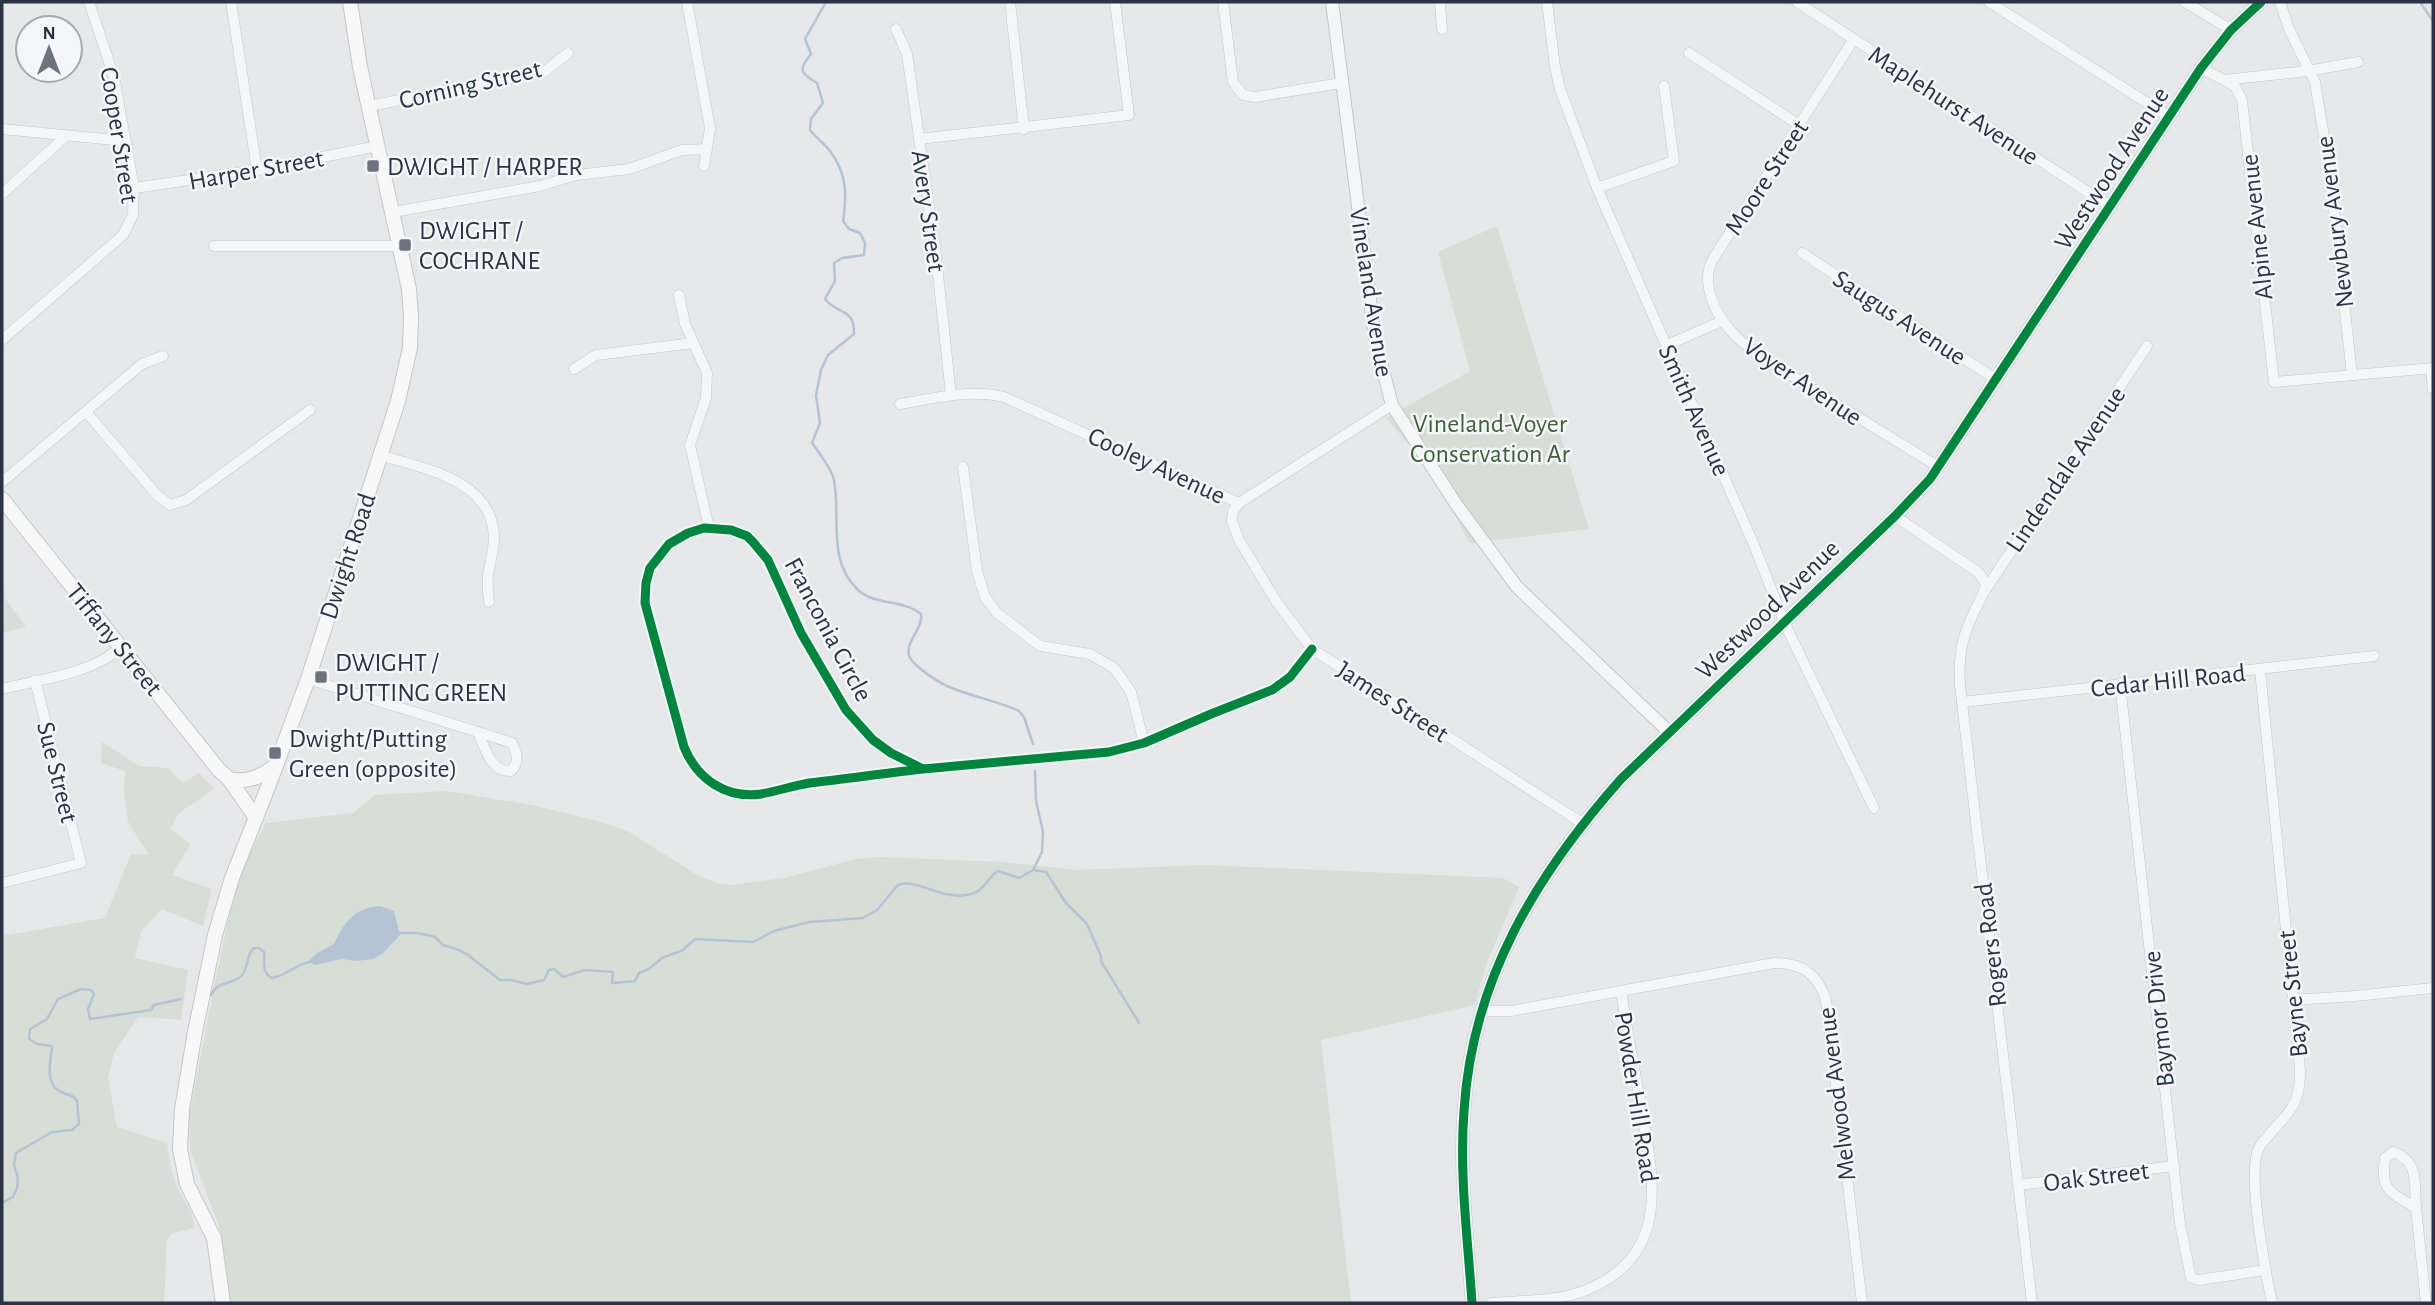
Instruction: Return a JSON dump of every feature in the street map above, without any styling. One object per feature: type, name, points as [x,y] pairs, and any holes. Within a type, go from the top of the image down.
[{"type":"main road","name":"Dwight Road","points":[[223,1303],[214,1238],[190,1191],[183,1170],[180,1128],[195,1032],[217,924],[308,678],[398,401],[410,348],[410,299],[401,246],[369,106],[350,2]]},
{"type":"main road","name":"Tiffany Street","points":[[2,499],[229,779],[256,818]]},
{"type":"main road","points":[[229,779],[250,780],[276,765]]},
{"type":"street","name":"Cooper Street","points":[[2,340],[123,235],[133,215],[134,188],[114,77],[89,2]]},
{"type":"street","points":[[231,2],[257,170]]},
{"type":"street","points":[[687,2],[710,128],[704,166]]},
{"type":"street","points":[[1010,2],[1024,129]]},
{"type":"street","points":[[919,139],[1129,115],[1115,2]]},
{"type":"street","points":[[1223,2],[1233,82],[1237,90],[1248,97],[1341,83]]},
{"type":"street","name":"Vineland Avenue","points":[[1332,2],[1375,339],[1392,405],[1456,504],[1517,587],[1669,732]]},
{"type":"street","points":[[1440,2],[1442,29]]},
{"type":"street","name":"Smith Avenue","points":[[1547,2],[1560,89],[1597,188],[1754,545],[1784,622],[1874,808]]},
{"type":"street","name":"Maplehurst Avenue","points":[[1797,2],[2111,207]]},
{"type":"street","points":[[1989,2],[2169,117]]},
{"type":"street","points":[[2185,2],[2231,30]]},
{"type":"street","name":"Westwood Avenue","points":[[1472,1303],[1463,1113],[1481,1011],[1525,908],[1582,823],[1621,779],[1895,516],[1930,479],[2201,68],[2231,30],[2261,2]]},
{"type":"street","name":"Newbury Avenue","points":[[2280,2],[2289,29],[2315,82],[2330,173],[2352,375]]},
{"type":"street","name":"Avery Street","points":[[896,29],[907,54],[936,256],[951,395]]},
{"type":"street","name":"Moore Street","points":[[1722,321],[1708,284],[1709,265],[1854,39]]},
{"type":"street","name":"Corning Street","points":[[369,106],[544,72],[568,53]]},
{"type":"street","points":[[1689,53],[1799,125]]},
{"type":"street","points":[[2201,68],[2224,80],[2308,71],[2358,62]]},
{"type":"street","name":"Alpine Avenue","points":[[2224,80],[2235,86],[2243,106],[2274,382],[2352,375]]},
{"type":"street","points":[[1597,188],[1674,161],[1664,86]]},
{"type":"street","points":[[2,129],[125,141]]},
{"type":"street","points":[[2,194],[66,136]]},
{"type":"street","name":"Harper Street","points":[[134,188],[257,170],[378,146]]},
{"type":"street","points":[[393,212],[540,186],[576,174],[629,169],[682,150],[707,149]]},
{"type":"street","points":[[214,246],[401,246]]},
{"type":"street","name":"Saugus Avenue","points":[[1802,253],[1997,380]]},
{"type":"street","points":[[680,295],[685,324],[705,368],[708,389],[691,440],[690,451],[709,528],[688,533],[669,544],[650,568],[645,603],[687,755],[697,771],[718,787],[752,794],[799,785],[923,769],[1109,751],[1144,743],[1211,713],[1272,691],[1290,677],[1312,649]]},
{"type":"street","name":"Voyer Avenue","points":[[1667,345],[1722,321],[1756,353],[1939,467]]},
{"type":"street","points":[[574,369],[596,355],[694,343]]},
{"type":"street","name":"Lindendale Avenue","points":[[1984,592],[2147,346]]},
{"type":"street","points":[[2,482],[142,364],[163,356]]},
{"type":"street","points":[[2352,375],[2432,368],[2433,389]]},
{"type":"street","name":"Cooley Avenue","points":[[900,404],[951,395],[989,394],[1020,402],[1239,503],[1392,405]]},
{"type":"street","points":[[86,412],[157,495],[170,505],[186,500],[310,410]]},
{"type":"street","points":[[380,455],[459,482],[481,500],[491,515],[494,535],[488,577],[489,602]]},
{"type":"street","points":[[963,467],[982,590],[997,614],[1040,646],[1090,654],[1114,668],[1131,692],[1144,743]]},
{"type":"street","name":"James Street","points":[[1239,503],[1233,511],[1232,521],[1239,540],[1276,601],[1312,649],[1582,823]]},
{"type":"street","points":[[1895,516],[1979,573],[1986,584],[1984,592]]},
{"type":"street","name":"Franconia Circle","points":[[709,528],[742,534],[763,552],[801,634],[846,710],[873,740],[891,753],[923,769]]},
{"type":"street","name":"Rogers Road","points":[[1984,592],[1963,638],[1959,665],[2032,1303]]},
{"type":"street","points":[[2,689],[94,665],[110,658],[121,646]]},
{"type":"street","name":"Cedar Hill Road","points":[[1962,702],[2374,656]]},
{"type":"street","name":"Bayne Street","points":[[2260,670],[2300,1070],[2300,1092],[2293,1109],[2258,1149],[2255,1169],[2272,1303]]},
{"type":"street","points":[[308,678],[478,732],[512,743],[518,756],[511,771],[503,772],[496,768],[478,732]]},
{"type":"street","name":"Sue Street","points":[[2,883],[81,863],[35,680]]},
{"type":"street","name":"Baymor Drive","points":[[2120,684],[2180,1224],[2191,1278],[2199,1280],[2266,1270]]},
{"type":"street","name":"Melwood Avenue","points":[[1481,1011],[1511,1011],[1774,963],[1800,966],[1818,981],[1826,1000],[1862,1303]]},
{"type":"street","points":[[2292,1000],[2433,988]]},
{"type":"street","name":"Powder Hill Road","points":[[1491,1303],[1561,1297],[1591,1288],[1618,1271],[1630,1258],[1648,1226],[1653,1175],[1620,991]]},
{"type":"street","points":[[2416,1208],[2385,1185],[2382,1176],[2385,1158],[2393,1152],[2406,1157],[2414,1169],[2426,1303]]},
{"type":"street","name":"Oak Street","points":[[2018,1185],[2174,1166]]},
{"type":"green space","name":"Vineland-Voyer Conservation Ar","points":[[1497,226],[1589,529],[1470,543],[1429,468],[1386,418],[1470,371],[1438,252]]},
{"type":"green space","points":[[2,580],[6,600],[26,627],[2,633]]},
{"type":"green space","points":[[102,742],[139,766],[168,768],[183,783],[199,773],[214,789],[179,813],[170,829],[190,844],[172,875],[212,889],[203,926],[162,909],[141,931],[135,958],[188,970],[181,1020],[138,1017],[114,1053],[108,1078],[117,1127],[167,1143],[173,1176],[191,1212],[194,1228],[173,1233],[167,1239],[164,1303],[2,1303],[2,936],[105,918],[131,854],[149,855],[128,822],[124,792],[125,771],[101,763]]},
{"type":"green space","points":[[446,791],[532,805],[605,823],[629,832],[699,876],[730,885],[784,878],[856,859],[880,857],[1004,862],[1076,870],[1205,865],[1503,878],[1519,887],[1487,962],[1475,1005],[1321,1040],[1351,1303],[230,1303],[219,1226],[190,1149],[189,1117],[236,884],[244,864],[266,823],[353,813],[375,795]]},
{"type":"water","points":[[380,906],[394,911],[400,935],[382,954],[373,959],[356,961],[342,959],[315,965],[308,962],[317,953],[334,944],[351,917],[371,907]]},
{"type":"waterway","points":[[826,2],[805,39],[811,54],[803,71],[817,83],[823,103],[811,119],[810,130],[836,159],[843,176],[845,193],[843,221],[849,229],[860,233],[865,243],[864,255],[842,258],[834,263],[835,281],[825,299],[852,319],[854,334],[828,355],[821,370],[816,395],[820,423],[812,443],[834,480],[838,551],[842,565],[857,589],[872,598],[906,606],[921,614],[920,625],[909,650],[915,664],[947,686],[1019,711],[1024,717],[1033,744]]},
{"type":"waterway","points":[[2420,2],[2433,21]]},
{"type":"waterway","points":[[398,933],[418,933],[435,937],[443,945],[468,955],[500,980],[527,984],[544,980],[549,970],[554,969],[563,977],[585,970],[613,972],[612,983],[635,981],[639,973],[649,969],[662,958],[683,950],[695,939],[753,942],[774,931],[810,922],[863,918],[877,910],[898,885],[906,883],[943,893],[963,895],[978,891],[998,871],[1019,878],[1023,876],[1033,870],[1042,852],[1043,832],[1036,801],[1035,771]]},
{"type":"waterway","points":[[1033,870],[1046,872],[1066,903],[1087,924],[1101,961],[1139,1023]]},
{"type":"waterway","points":[[211,995],[220,985],[242,975],[254,948],[264,952],[265,970],[272,978],[310,962]]},
{"type":"waterway","points":[[2,1203],[13,1197],[17,1188],[18,1178],[14,1165],[16,1153],[52,1132],[72,1130],[79,1124],[77,1101],[57,1089],[50,1079],[52,1046],[37,1044],[29,1039],[30,1029],[47,1019],[58,999],[81,989],[91,990],[94,994],[88,1009],[90,1019],[151,1010],[154,1005],[181,999]]},
{"type":"cycle path","points":[[1472,1303],[1463,1159],[1464,1111],[1470,1063],[1480,1017],[1495,974],[1536,892],[1590,815],[1621,779],[1895,516],[1930,479],[2201,68],[2231,30],[2261,2]]},
{"type":"cycle path","points":[[923,769],[809,783],[748,795],[725,790],[705,777],[684,747],[645,603],[650,568],[669,544],[688,533],[704,528],[731,530],[747,536],[768,560],[801,633],[846,710],[873,740],[891,753],[923,769],[1109,752],[1144,743],[1272,690],[1290,677],[1312,649]]},
{"type":"place","name":"DWIGHT / HARPER","points":[[373,166]]},
{"type":"place","name":"DWIGHT / COCHRANE","points":[[405,245]]},
{"type":"place","name":"DWIGHT / PUTTING GREEN","points":[[321,677]]},
{"type":"place","name":"Dwight/Putting Green (opposite)","points":[[275,753]]}]
